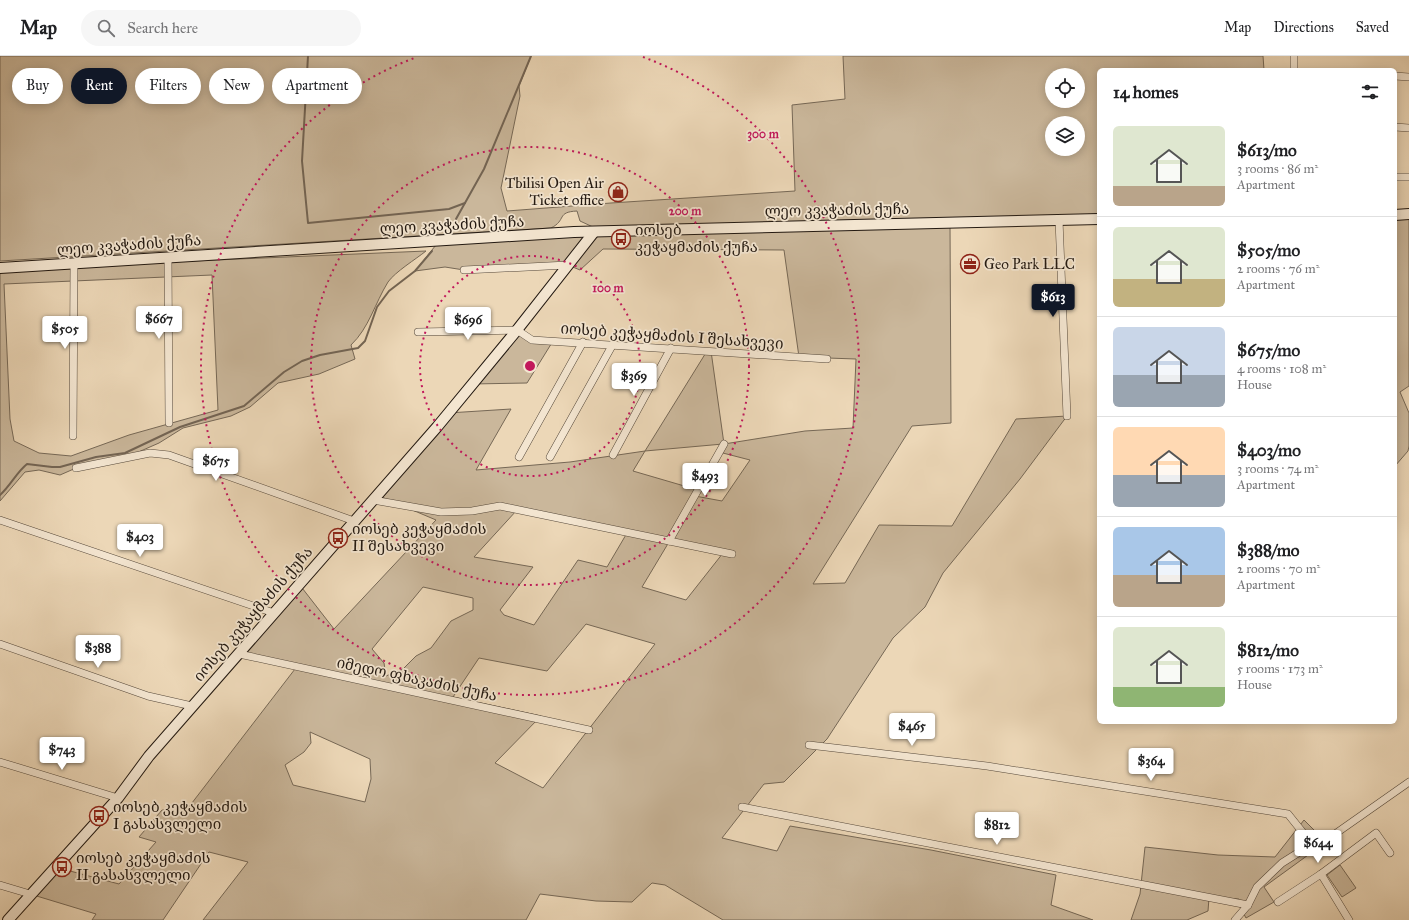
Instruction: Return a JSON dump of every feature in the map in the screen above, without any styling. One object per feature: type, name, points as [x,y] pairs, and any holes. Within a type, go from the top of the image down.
[{"type":"main road","points":[[1397,215],[1409,214]]},
{"type":"main road","name":"ლეო კვაჭაძის ქუჩა","points":[[0,268],[594,232],[1097,219]]},
{"type":"main road","name":"იოსებ კეჭაყმაძის ქუჩა","points":[[8,920],[118,798],[149,756],[437,427],[517,330],[594,232]]},
{"type":"street","points":[[1294,56],[1294,68]]},
{"type":"street","points":[[1397,76],[1409,77]]},
{"type":"street","points":[[1397,128],[1409,128]]},
{"type":"street","points":[[1397,177],[1409,177]]},
{"type":"street","points":[[1059,220],[1067,416]]},
{"type":"street","points":[[168,257],[169,423]]},
{"type":"street","points":[[73,436],[74,264]]},
{"type":"street","points":[[464,270],[568,265]]},
{"type":"street","points":[[418,332],[517,330]]},
{"type":"street","name":"იოსებ კეჭაყმაძის I შესახვევი","points":[[517,330],[532,340],[583,342],[827,359]]},
{"type":"street","points":[[519,456],[583,342]]},
{"type":"street","points":[[550,457],[613,344]]},
{"type":"street","points":[[612,456],[672,348]]},
{"type":"street","points":[[669,542],[724,444]]},
{"type":"street","points":[[76,468],[150,453],[169,455],[354,521]]},
{"type":"street","points":[[372,500],[441,512],[472,511],[500,506],[732,554]]},
{"type":"street","points":[[0,520],[274,613]]},
{"type":"street","points":[[0,644],[148,696],[192,706]]},
{"type":"street","name":"იმედო ფხაკაძის ქუჩა","points":[[239,654],[589,730]]},
{"type":"street","points":[[809,745],[987,766],[1288,814],[1312,844]]},
{"type":"street","points":[[0,762],[118,798]]},
{"type":"street","points":[[1235,920],[1248,905],[1257,887],[1282,863],[1312,844],[1325,841],[1409,782]]},
{"type":"street","points":[[742,807],[1248,905]]},
{"type":"street","points":[[1278,902],[1321,874],[1376,833],[1390,853]]},
{"type":"street","points":[[1321,874],[1349,920]]},
{"type":"street","points":[[0,885],[30,894]]},
{"type":"shaded area","points":[[0,56],[531,56],[519,86],[520,96],[501,188],[507,211],[795,191],[792,105],[845,99],[843,56],[1263,56],[1264,68],[1097,68],[1097,215],[593,227],[580,221],[577,211],[566,213],[556,225],[551,228],[0,261]]},
{"type":"shaded area","points":[[1409,214],[1409,386],[1400,392],[1409,413],[1409,446],[1408,451],[1397,464],[1397,215]]},
{"type":"shaded area","points":[[950,222],[951,423],[912,426],[813,584],[845,583],[879,525],[952,526],[1016,419],[1067,416],[1020,479],[943,573],[925,607],[893,638],[827,739],[784,782],[764,784],[722,838],[777,851],[790,826],[931,850],[1056,875],[1051,905],[1093,920],[723,920],[665,885],[652,883],[632,902],[596,901],[540,894],[526,920],[203,920],[248,862],[209,852],[163,920],[92,920],[96,914],[30,894],[55,867],[119,884],[156,842],[139,837],[162,810],[185,812],[295,669],[239,654],[299,584],[334,629],[436,520],[377,495],[448,413],[511,409],[476,470],[570,462],[645,451],[707,351],[711,351],[724,444],[805,431],[853,428],[856,359],[799,357],[784,250],[603,249],[580,270],[568,265],[464,270],[445,267],[415,271],[440,240]],"holes":[[[723,444],[719,452],[750,460],[722,501],[695,496],[698,490],[633,471],[645,451]],[[517,510],[627,533],[607,567],[578,560],[534,625],[504,615],[500,610],[533,567],[474,557]],[[669,542],[723,553],[686,600],[642,587]],[[423,587],[473,598],[473,610],[451,621],[431,648],[416,656],[403,669],[386,676],[384,663],[372,649]],[[586,624],[655,644],[543,788],[495,763],[541,716],[453,697],[479,658],[547,671]],[[310,732],[370,759],[371,779],[365,802],[293,785],[285,765],[304,752],[311,743]]]},
{"type":"shaded area","points":[[426,251],[400,270],[388,282],[363,331],[351,345],[355,359],[319,374],[278,383],[250,407],[231,416],[183,428],[159,443],[127,457],[76,468],[60,475],[39,470],[25,472],[0,501],[0,271],[76,266]],"holes":[[[212,275],[218,410],[129,435],[71,456],[39,453],[14,441],[10,419],[4,284]]]},
{"type":"shaded area","points":[[517,330],[532,340],[553,341],[527,383],[472,384]]},
{"type":"shaded area","points":[[1304,820],[1326,842],[1264,887],[1274,902],[1246,918],[1240,907],[1239,899],[1209,898],[1208,911],[1187,920],[1131,920],[1140,894],[1145,847],[1218,855],[1275,857]]},
{"type":"shaded area","points":[[1340,865],[1356,888],[1342,897],[1327,875]]},
{"type":"waterway","points":[[308,56],[302,161],[308,223],[449,209],[465,203]]},
{"type":"waterway","points":[[456,219],[484,169],[531,56]]},
{"type":"waterway","points":[[0,495],[27,464],[60,467],[96,457],[125,453],[180,427],[244,406],[284,372],[302,361],[320,355],[358,348],[365,341],[377,307],[389,291],[415,271],[432,251]]},
{"type":"place","name":"Tbilisi Open Air Ticket office","points":[[618,192]]},
{"type":"place","name":"იოსებ კეჭაყმაძის ქუჩა","points":[[621,239]]},
{"type":"place","name":"Geo Park LLC","points":[[970,264]]},
{"type":"place","name":"იოსებ კეჭაყმაძის II შესახვევი","points":[[338,538]]},
{"type":"place","name":"იოსებ კეჭაყმაძის I გასასვლელი","points":[[99,816]]},
{"type":"place","name":"იოსებ კეჭაყმაძის II გასასვლელი","points":[[62,867]]}]
